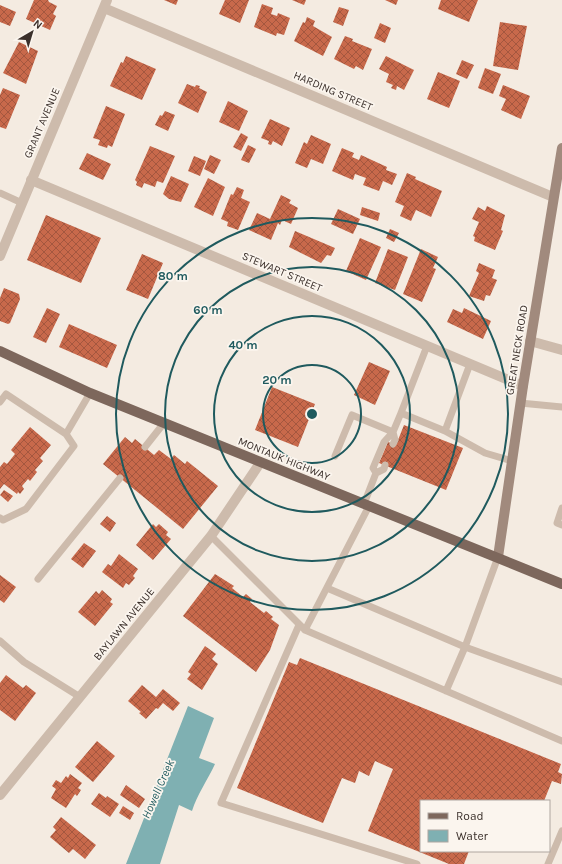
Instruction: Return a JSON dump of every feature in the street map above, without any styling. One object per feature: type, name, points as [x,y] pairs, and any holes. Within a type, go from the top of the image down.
[{"type":"main road","name":"GREAT NECK ROAD","points":[[498,557],[520,403],[562,148]]},
{"type":"main road","name":"MONTAUK HIGHWAY","points":[[0,351],[90,393],[562,584]]},
{"type":"street","name":"GRANT AVENUE","points":[[0,256],[105,4]]},
{"type":"street","name":"HARDING STREET","points":[[105,4],[553,197]]},
{"type":"street","name":"STEWART STREET","points":[[31,180],[523,386]]},
{"type":"street","points":[[530,341],[562,350]]},
{"type":"street","name":"BAYLAWN AVENUE","points":[[0,795],[211,536],[260,463]]},
{"type":"lane","points":[[0,193],[22,203]]},
{"type":"lane","points":[[376,474],[373,468],[384,442],[393,432],[401,414],[427,346]]},
{"type":"lane","points":[[445,431],[470,364]]},
{"type":"lane","points":[[66,434],[90,393]]},
{"type":"lane","points":[[0,402],[6,394],[66,434],[74,446],[26,509],[3,520],[0,518]]},
{"type":"lane","points":[[520,403],[562,407]]},
{"type":"lane","points":[[401,414],[445,431],[485,453],[512,461]]},
{"type":"lane","points":[[335,456],[352,415],[393,432]]},
{"type":"lane","points":[[145,447],[164,423]]},
{"type":"lane","points":[[393,432],[395,440],[393,444]]},
{"type":"lane","points":[[304,630],[327,588],[367,505],[376,474],[384,469],[385,465]]},
{"type":"lane","points":[[38,579],[120,478]]},
{"type":"lane","points":[[562,508],[557,523],[562,525]]},
{"type":"lane","points":[[211,536],[304,630],[562,740]]},
{"type":"lane","points":[[446,691],[465,647],[498,557]]},
{"type":"lane","points":[[327,588],[465,647],[562,682]]},
{"type":"lane","points":[[299,625],[221,803],[417,864]]},
{"type":"lane","points":[[0,641],[24,662],[80,697]]},
{"type":"lane","points":[[548,864],[562,831]]},
{"type":"water","name":"Howell Creek","points":[[188,706],[214,718],[199,758],[215,764],[192,811],[179,805],[160,864],[126,864]]},
{"type":"building","points":[[34,0],[48,0],[57,6],[53,14],[56,16],[50,30],[26,19]]},
{"type":"building","points":[[164,0],[178,0],[176,5]]},
{"type":"building","points":[[225,0],[249,0],[240,23],[219,14]]},
{"type":"building","points":[[292,0],[306,0],[304,5]]},
{"type":"building","points":[[385,0],[398,0],[396,5]]},
{"type":"building","points":[[441,0],[478,0],[469,22],[438,9]]},
{"type":"building","points":[[262,4],[273,8],[271,14],[277,16],[278,13],[290,18],[284,35],[277,33],[276,36],[254,27]]},
{"type":"building","points":[[0,5],[16,12],[10,26],[0,22]]},
{"type":"building","points":[[339,7],[349,10],[343,26],[333,22]]},
{"type":"building","points":[[307,17],[315,21],[313,26],[332,37],[323,56],[294,41]]},
{"type":"building","points":[[500,22],[527,26],[518,70],[493,66]]},
{"type":"building","points":[[380,23],[391,28],[385,43],[374,38]]},
{"type":"building","points":[[345,36],[353,39],[352,41],[372,49],[363,70],[356,66],[354,69],[334,59]]},
{"type":"building","points":[[19,42],[38,51],[26,84],[3,73]]},
{"type":"building","points":[[126,56],[156,69],[142,100],[110,86],[121,62],[123,63]]},
{"type":"building","points":[[386,56],[414,70],[404,90],[397,86],[396,90],[391,88],[393,85],[386,82],[389,74],[379,69]]},
{"type":"building","points":[[462,60],[474,65],[467,79],[456,74]]},
{"type":"building","points":[[485,68],[501,74],[493,94],[478,88]]},
{"type":"building","points":[[438,72],[460,81],[449,108],[427,99]]},
{"type":"building","points":[[187,84],[195,87],[196,85],[200,86],[199,88],[207,92],[198,113],[178,103]]},
{"type":"building","points":[[503,85],[530,96],[521,119],[501,110],[506,99],[499,96]]},
{"type":"building","points":[[3,88],[20,95],[6,129],[0,127],[0,95]]},
{"type":"building","points":[[228,101],[248,111],[239,131],[219,122]]},
{"type":"building","points":[[106,106],[125,114],[112,147],[108,145],[107,148],[98,145],[100,140],[93,138]]},
{"type":"building","points":[[165,111],[175,115],[168,131],[155,125],[160,115],[162,116]]},
{"type":"building","points":[[270,119],[290,128],[282,146],[273,141],[271,145],[268,144],[269,141],[261,138]]},
{"type":"building","points":[[241,133],[248,137],[241,151],[233,147]]},
{"type":"building","points":[[311,135],[331,144],[323,164],[311,159],[307,168],[295,163],[304,142],[307,144]]},
{"type":"building","points":[[248,145],[256,149],[249,163],[241,160]]},
{"type":"building","points":[[150,146],[175,156],[163,183],[157,181],[155,187],[144,183],[142,188],[136,185],[137,182],[135,180]]},
{"type":"building","points":[[342,148],[354,153],[352,157],[359,160],[361,155],[387,167],[386,170],[397,174],[392,185],[383,181],[379,191],[363,185],[366,178],[355,174],[353,180],[332,171]]},
{"type":"building","points":[[87,153],[111,164],[103,180],[79,169]]},
{"type":"building","points":[[210,155],[221,160],[214,174],[204,169]]},
{"type":"building","points":[[194,156],[206,161],[200,176],[188,171]]},
{"type":"building","points":[[407,173],[416,177],[415,179],[442,191],[431,217],[416,210],[411,221],[400,216],[404,206],[395,202]]},
{"type":"building","points":[[171,176],[189,184],[181,202],[169,199],[163,194]]},
{"type":"building","points":[[208,178],[225,187],[213,216],[194,207]]},
{"type":"building","points":[[237,187],[244,190],[241,198],[250,202],[238,230],[227,226],[228,222],[221,219],[231,194],[233,195]]},
{"type":"building","points":[[281,195],[291,200],[289,203],[298,208],[291,224],[282,220],[280,225],[278,223],[271,240],[249,230],[257,213],[270,219]]},
{"type":"building","points":[[487,206],[505,215],[501,230],[503,231],[495,250],[474,241],[475,237],[473,236],[479,222],[472,219],[478,207],[485,211]]},
{"type":"building","points":[[362,207],[380,213],[378,221],[360,215]]},
{"type":"building","points":[[338,209],[360,219],[353,234],[331,224]]},
{"type":"building","points":[[46,215],[101,238],[81,283],[27,260]]},
{"type":"building","points":[[390,229],[399,233],[394,242],[386,238]]},
{"type":"building","points":[[295,231],[335,248],[331,256],[327,255],[321,263],[289,247]]},
{"type":"building","points":[[360,238],[381,247],[366,280],[346,271]]},
{"type":"building","points":[[388,249],[408,257],[395,290],[375,283]]},
{"type":"building","points":[[421,249],[438,257],[433,268],[436,269],[422,302],[403,294]]},
{"type":"building","points":[[142,254],[163,263],[148,299],[126,290]]},
{"type":"building","points":[[479,263],[495,270],[492,278],[497,280],[490,296],[486,295],[484,301],[469,296],[479,273],[476,271]]},
{"type":"building","points":[[4,288],[19,294],[20,299],[10,323],[8,324],[0,321],[0,298]]},
{"type":"building","points":[[47,308],[60,314],[46,343],[33,337]]},
{"type":"building","points":[[464,308],[491,321],[483,339],[447,322],[453,309],[462,313]]},
{"type":"building","points":[[69,324],[117,345],[107,368],[59,347]]},
{"type":"building","points":[[369,362],[390,371],[375,405],[354,395]]},
{"type":"building","points":[[272,387],[315,404],[298,447],[255,430]]},
{"type":"building","points":[[404,425],[463,448],[446,490],[379,463],[388,442],[396,445]]},
{"type":"building","points":[[30,427],[51,445],[40,458],[43,461],[35,470],[37,472],[30,481],[28,479],[22,486],[24,489],[20,494],[18,492],[17,494],[4,484],[0,489],[0,467],[4,462],[7,464],[15,454],[11,450]]},
{"type":"building","points":[[125,437],[132,443],[135,439],[154,455],[159,450],[171,459],[174,455],[185,464],[187,461],[218,486],[183,529],[103,464]]},
{"type":"building","points":[[4,490],[13,496],[8,502],[0,495]]},
{"type":"building","points":[[107,516],[116,523],[110,532],[100,524]]},
{"type":"building","points":[[153,524],[156,527],[159,524],[168,532],[166,535],[171,539],[153,560],[136,545]]},
{"type":"building","points":[[84,543],[96,551],[83,568],[71,559]]},
{"type":"building","points":[[119,554],[138,569],[133,576],[135,578],[129,585],[126,583],[123,588],[102,572],[108,564],[111,566]]},
{"type":"building","points":[[215,574],[234,586],[232,588],[243,597],[246,594],[252,599],[250,602],[264,613],[266,611],[273,617],[271,619],[279,625],[270,650],[256,672],[183,616]]},
{"type":"building","points":[[0,575],[16,587],[4,603],[0,600]]},
{"type":"building","points":[[102,590],[112,599],[110,602],[113,604],[95,626],[78,612],[96,591],[99,594]]},
{"type":"building","points":[[205,646],[216,654],[212,659],[218,664],[202,690],[187,679],[191,674],[188,672]]},
{"type":"building","points":[[300,658],[561,764],[558,772],[562,774],[561,784],[552,781],[544,800],[420,800],[420,852],[469,852],[464,864],[449,864],[368,831],[393,769],[375,761],[369,776],[359,771],[355,783],[342,778],[323,823],[237,788],[289,662],[297,665]]},
{"type":"building","points":[[6,675],[23,688],[26,685],[36,693],[15,721],[0,710],[0,683]]},
{"type":"building","points":[[142,685],[156,697],[163,689],[180,703],[173,711],[163,703],[146,719],[139,713],[141,712],[128,701]]},
{"type":"building","points":[[97,741],[115,756],[93,782],[75,767]]},
{"type":"building","points":[[70,774],[82,783],[78,788],[81,790],[77,796],[75,794],[66,808],[51,798],[56,789],[52,786],[56,780],[61,783],[66,776],[68,778]]},
{"type":"building","points":[[126,785],[145,799],[139,808],[120,795]]},
{"type":"building","points":[[99,793],[106,798],[107,796],[119,804],[110,817],[91,804]]},
{"type":"building","points":[[123,806],[134,813],[130,820],[119,813]]},
{"type":"building","points":[[61,817],[96,845],[85,859],[73,849],[69,853],[50,837],[56,830],[53,827]]}]
